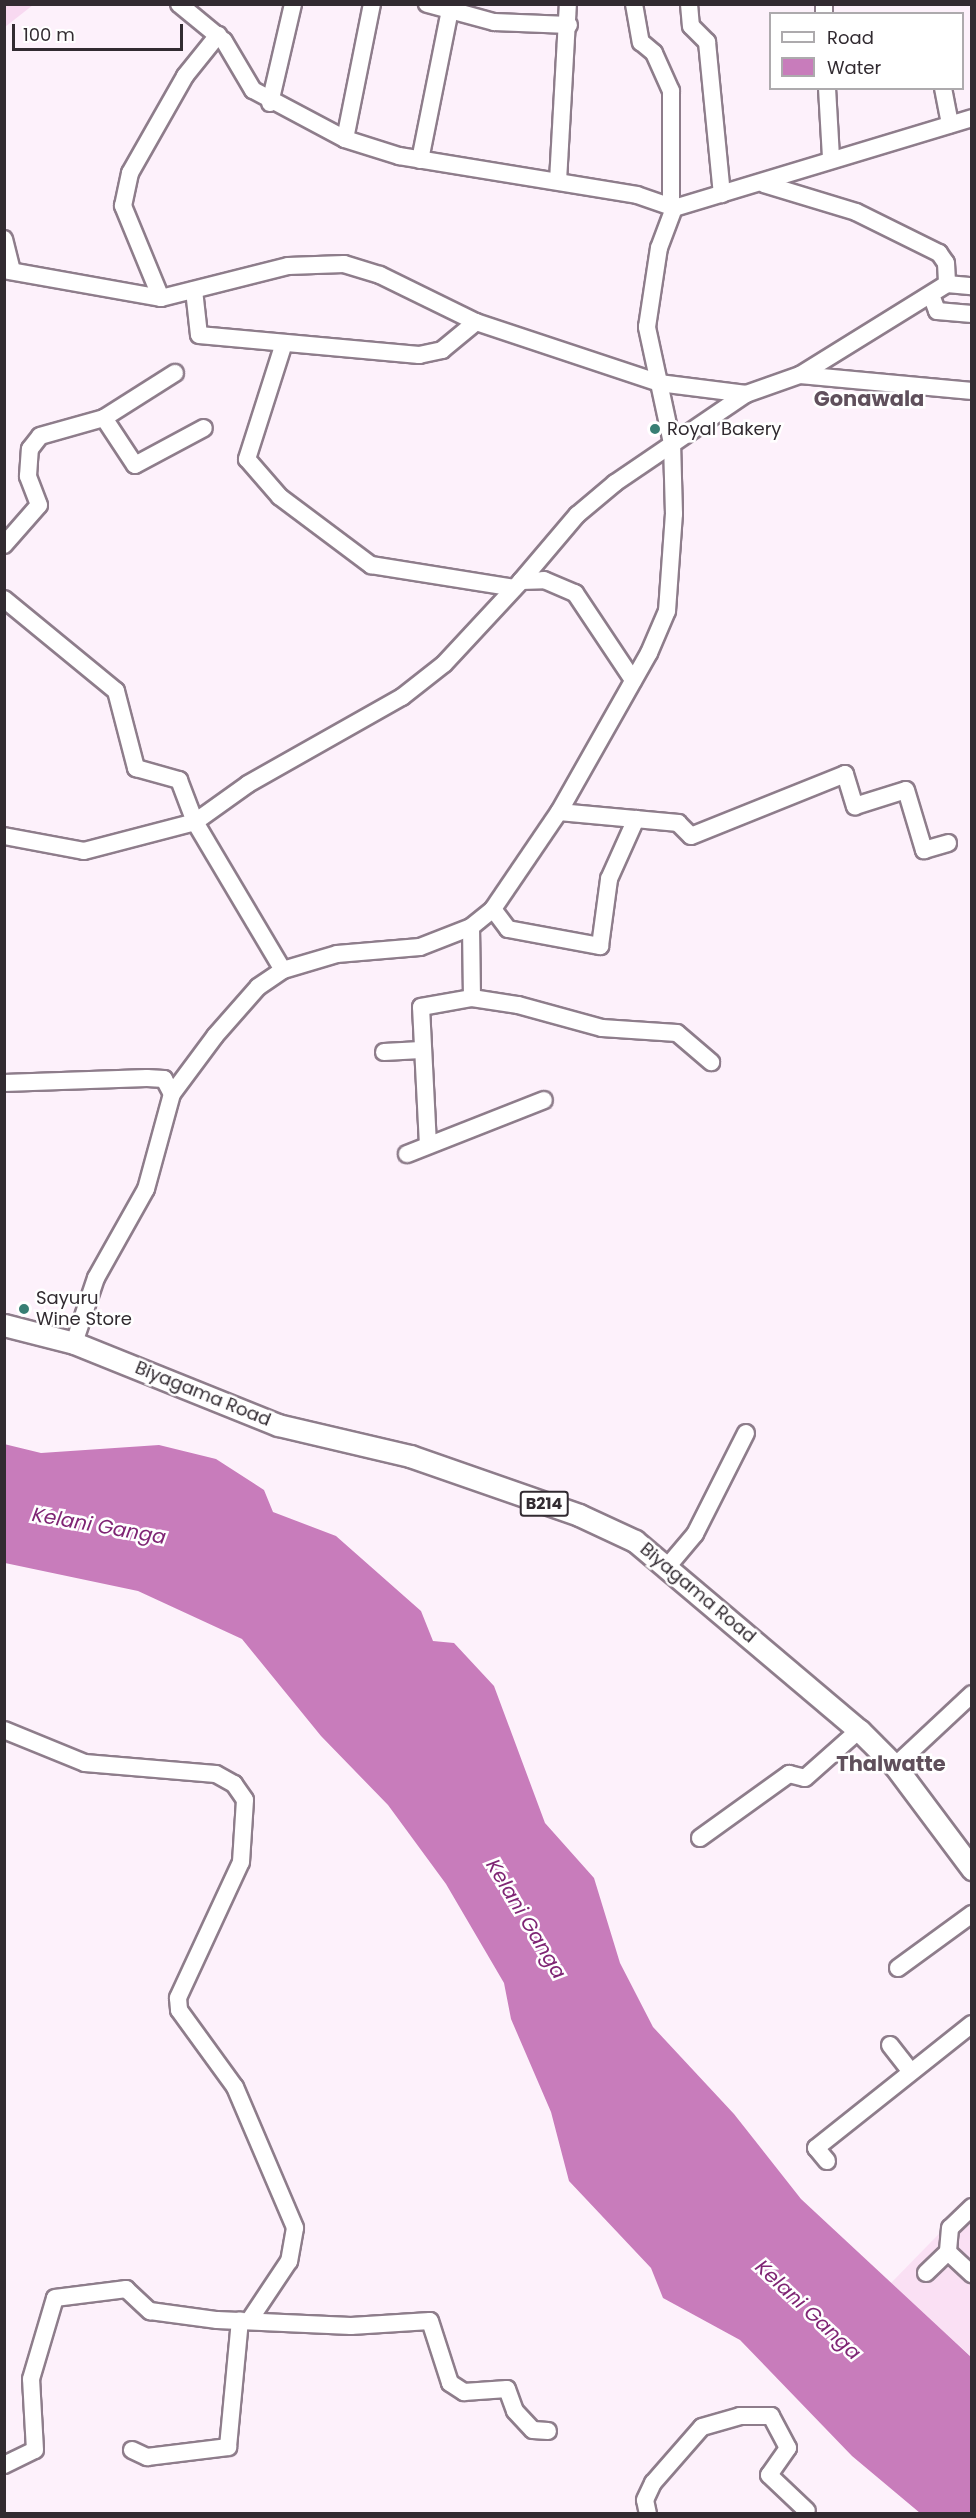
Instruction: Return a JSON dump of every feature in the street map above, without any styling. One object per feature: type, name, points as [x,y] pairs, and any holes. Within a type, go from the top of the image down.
[{"type":"main road","name":"Biyagama Road","points":[[4,1325],[74,1343],[244,1414],[410,1456],[579,1515],[635,1541],[668,1566],[859,1730],[895,1766],[972,1869]]},
{"type":"street","points":[[270,103],[293,4]]},
{"type":"street","points":[[345,139],[372,4]]},
{"type":"street","points":[[426,4],[494,22],[568,25]]},
{"type":"street","points":[[558,181],[568,4]]},
{"type":"street","points":[[74,1343],[96,1278],[146,1189],[172,1094],[258,987],[283,970],[337,954],[420,946],[471,927],[493,909],[560,812],[633,680],[667,611],[675,514],[672,443],[647,340],[647,314],[659,248],[672,206],[671,91],[654,53],[641,42],[634,4]]},
{"type":"street","points":[[689,4],[691,26],[707,42],[722,194]]},
{"type":"street","points":[[183,7],[218,35],[242,78],[270,103],[345,139],[420,160],[558,181],[672,206],[764,184],[831,158],[972,118]]},
{"type":"street","points":[[420,160],[450,10]]},
{"type":"street","points":[[161,298],[127,224],[123,206],[130,173],[185,76],[218,35]]},
{"type":"street","points":[[827,90],[831,158]]},
{"type":"street","points":[[943,90],[950,124]]},
{"type":"street","points":[[764,184],[855,212],[939,253],[946,263],[947,284]]},
{"type":"street","points":[[4,239],[8,270],[161,298],[288,266],[344,264],[380,275],[476,322],[659,383],[746,394]]},
{"type":"street","points":[[4,836],[84,851],[195,822],[248,784],[402,697],[444,664],[577,515],[672,443],[746,394],[800,375],[947,284],[972,286]]},
{"type":"street","points":[[194,290],[199,335],[419,355],[442,350],[476,322]]},
{"type":"street","points":[[931,295],[937,311],[972,314]]},
{"type":"street","points":[[284,343],[247,459],[280,496],[371,565],[517,584],[544,580],[575,593],[633,680]]},
{"type":"street","points":[[4,545],[39,505],[28,476],[30,448],[40,436],[104,418],[175,373]]},
{"type":"street","points":[[800,375],[972,391]]},
{"type":"street","points":[[104,418],[135,465],[204,428]]},
{"type":"street","points":[[4,599],[116,691],[136,768],[179,780],[195,822],[283,970]]},
{"type":"street","points":[[560,812],[678,823],[691,836],[844,774],[855,806],[906,790],[924,850],[948,843]]},
{"type":"street","points":[[493,909],[508,929],[600,946],[609,879],[636,819]]},
{"type":"street","points":[[471,927],[472,998]]},
{"type":"street","points":[[428,1145],[421,1006],[472,998],[518,1005],[602,1028],[677,1033],[711,1062]]},
{"type":"street","points":[[384,1052],[422,1050]]},
{"type":"street","points":[[4,1083],[164,1079],[172,1094]]},
{"type":"street","points":[[407,1154],[544,1100]]},
{"type":"street","points":[[668,1566],[695,1534],[746,1433]]},
{"type":"street","points":[[895,1766],[972,1694]]},
{"type":"street","points":[[4,1730],[85,1763],[216,1774],[234,1784],[245,1800],[241,1862],[178,1998],[179,2010],[235,2087],[295,2228],[289,2260],[244,2321],[228,2447],[147,2457],[132,2450]]},
{"type":"street","points":[[700,1838],[789,1774],[805,1778],[859,1730]]},
{"type":"street","points":[[898,1968],[972,1914]]},
{"type":"street","points":[[827,2161],[816,2148],[972,2024]]},
{"type":"street","points":[[890,2045],[911,2072]]},
{"type":"street","points":[[926,2273],[948,2252],[950,2228],[972,2207]]},
{"type":"street","points":[[948,2252],[972,2274]]},
{"type":"street","points":[[4,2465],[35,2450],[31,2379],[55,2298],[126,2289],[150,2311],[244,2321],[351,2326],[430,2321],[450,2383],[464,2392],[507,2389],[515,2411],[532,2430],[548,2431]]},
{"type":"street","points":[[648,2514],[645,2500],[653,2483],[702,2427],[740,2416],[771,2416],[788,2448],[769,2475],[807,2511]]},
{"type":"shaded area","points":[[5,4],[33,4],[33,5],[5,27]]},
{"type":"shaded area","points":[[971,2201],[971,2356],[890,2284]]},
{"type":"water","name":"Kelani Ganga","points":[[4,1444],[41,1453],[159,1445],[216,1459],[264,1490],[273,1512],[336,1536],[421,1611],[433,1641],[454,1643],[494,1686],[545,1823],[594,1878],[620,1963],[653,2027],[734,2114],[801,2199],[971,2357],[971,2513],[920,2513],[852,2456],[740,2340],[663,2298],[651,2268],[569,2181],[551,2112],[511,2019],[504,1983],[446,1884],[388,1805],[321,1736],[242,1639],[138,1591],[5,1563]]},
{"type":"place","name":"Royal Bakery","points":[[655,429]]},
{"type":"place","name":"Sayuru Wine Store","points":[[24,1309]]},
{"type":"district","name":"Gonawala","points":[[869,399]]},
{"type":"district","name":"Thalwatte","points":[[891,1764]]}]
